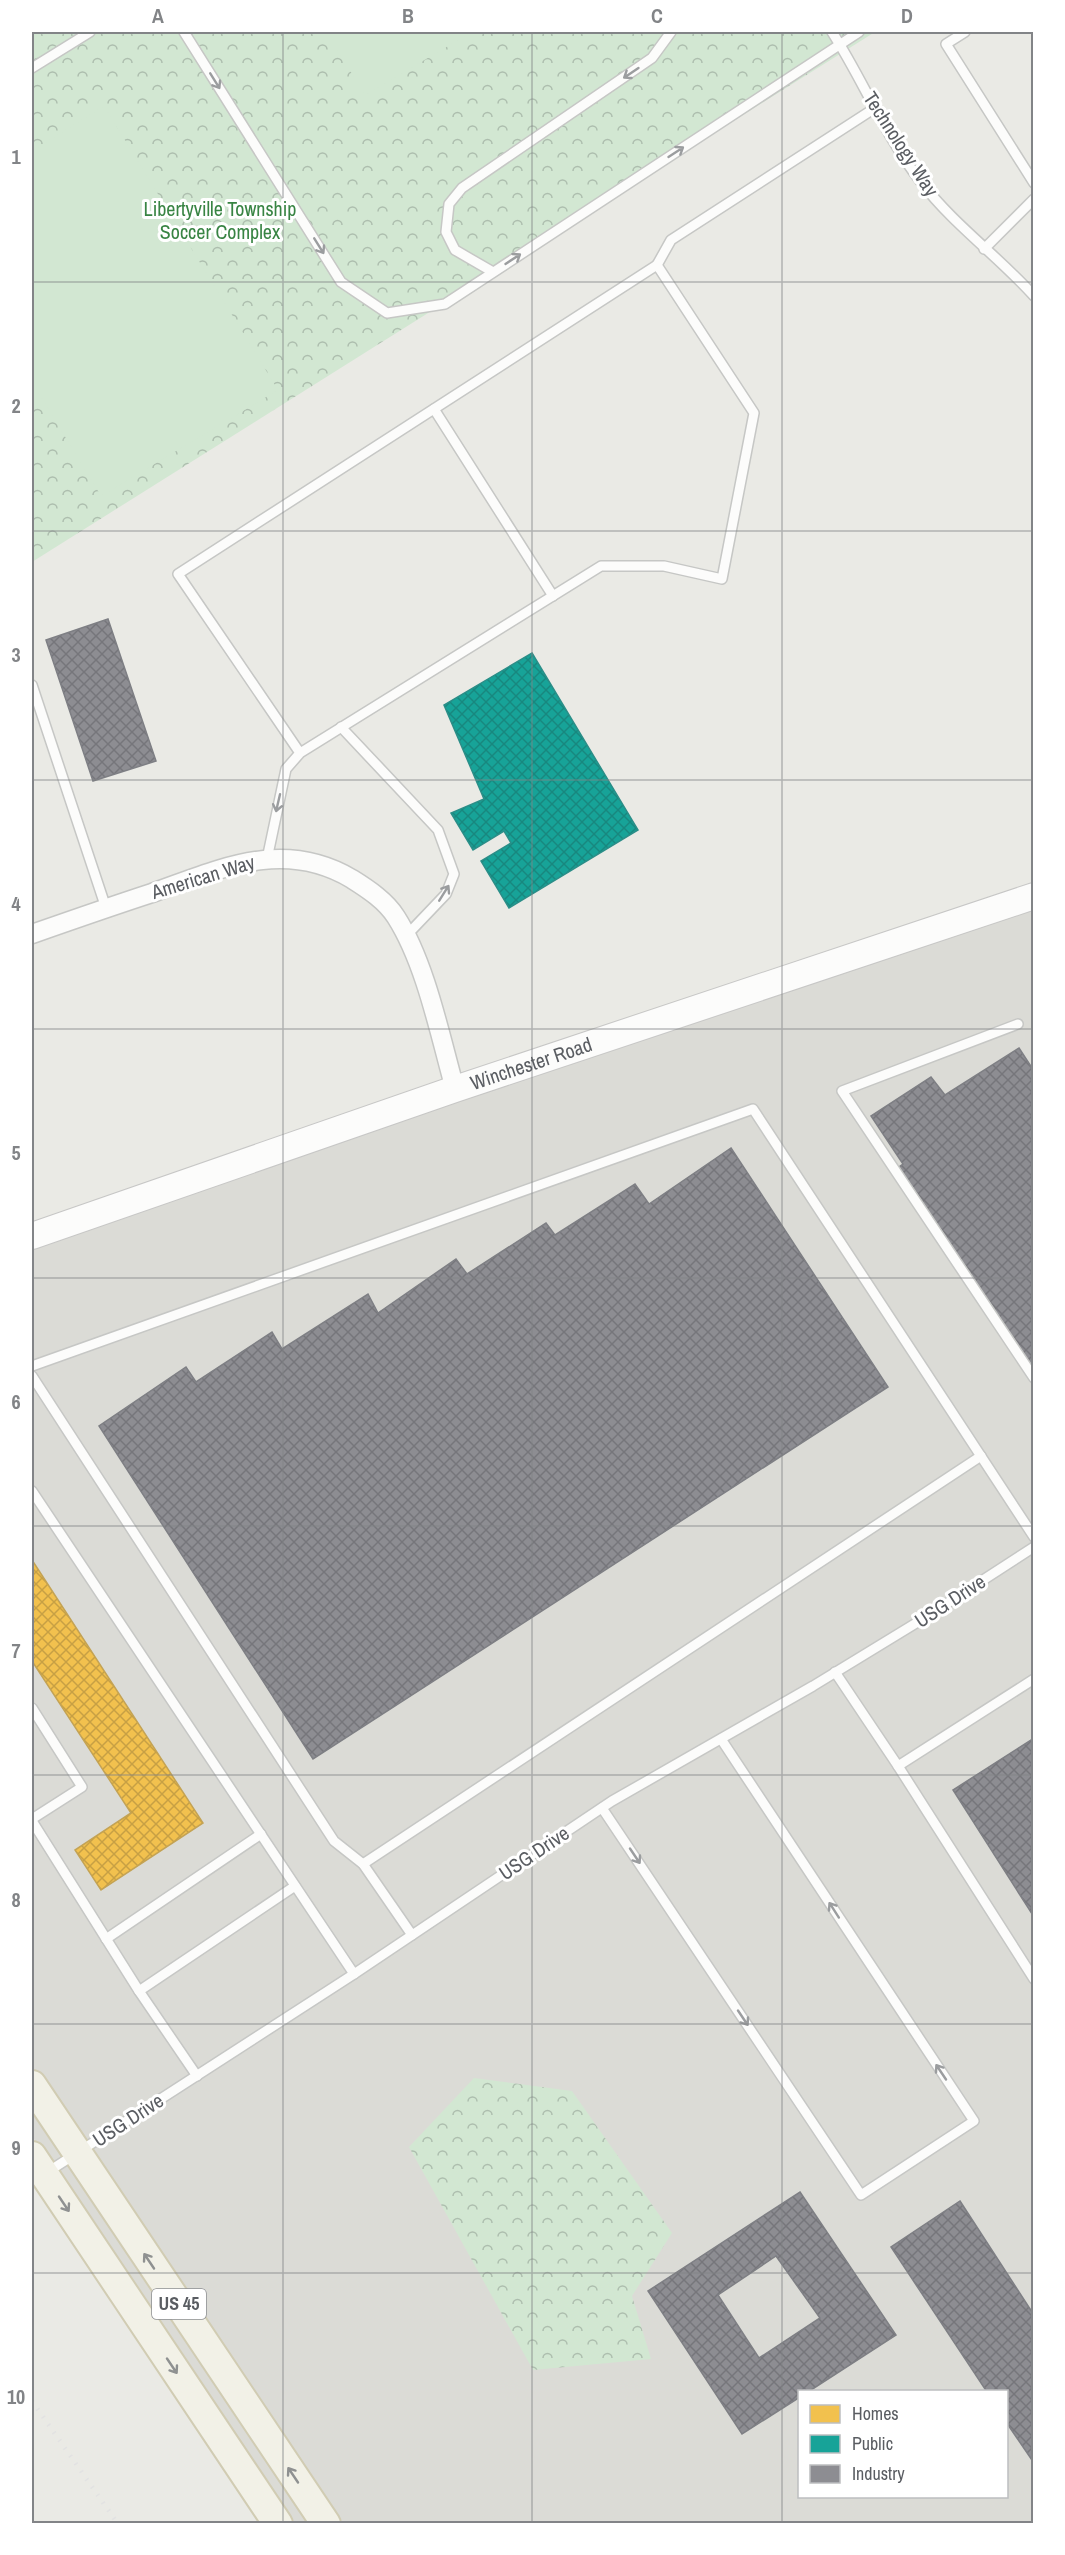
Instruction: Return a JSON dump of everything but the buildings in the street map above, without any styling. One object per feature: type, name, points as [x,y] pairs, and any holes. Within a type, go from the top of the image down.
[{"type":"main road","name":"Winchester Road","points":[[32,1236],[455,1089],[1034,896]]},
{"type":"main road","name":"US 45","points":[[32,2085],[326,2523]]},
{"type":"main road","name":"US 45","points":[[38,2165],[278,2523]]},
{"type":"street","name":"American Way","points":[[32,934],[237,863],[267,858],[286,858],[315,862],[337,870],[365,887],[397,918],[426,989],[455,1089]]},
{"type":"lane","points":[[32,68],[90,32]]},
{"type":"lane","points":[[184,32],[341,282],[387,313],[445,304],[860,32]]},
{"type":"lane","points":[[493,272],[455,250],[447,232],[450,204],[462,188],[651,58],[671,32]]},
{"type":"lane","name":"Technology Way","points":[[832,32],[920,181],[962,229],[1034,296]]},
{"type":"lane","points":[[965,32],[946,44],[1034,183]]},
{"type":"lane","points":[[300,753],[178,574],[657,265],[671,240],[875,108]]},
{"type":"lane","points":[[984,249],[1034,199]]},
{"type":"lane","points":[[267,858],[286,769],[300,753],[600,566],[664,566],[722,579],[754,412],[657,265]]},
{"type":"lane","points":[[434,409],[554,596]]},
{"type":"lane","points":[[32,685],[106,908]]},
{"type":"lane","points":[[341,727],[438,830],[454,874],[446,894],[405,936]]},
{"type":"lane","points":[[1018,1024],[842,1091],[1034,1378]]},
{"type":"lane","points":[[32,1366],[753,1109],[1034,1537]]},
{"type":"lane","points":[[32,1376],[334,1841],[363,1864],[412,1935]]},
{"type":"lane","points":[[363,1864],[981,1456]]},
{"type":"lane","points":[[32,1491],[354,1974]]},
{"type":"lane","name":"USG Drive","points":[[38,2165],[77,2153],[354,1974],[602,1808],[835,1672],[926,1617],[1034,1547]]},
{"type":"lane","points":[[835,1672],[1034,1979]]},
{"type":"lane","points":[[898,1766],[1034,1679]]},
{"type":"lane","points":[[32,1708],[82,1787],[32,1820],[139,1991],[196,2076]]},
{"type":"lane","points":[[602,1808],[861,2195],[974,2121],[721,1739]]},
{"type":"lane","points":[[106,1939],[261,1834]]},
{"type":"lane","points":[[139,1991],[295,1886]]},
{"type":"shaded area","points":[[1033,896],[1033,2523],[290,2523],[32,2136],[32,1236]]},
{"type":"green space","name":"Libertyville Township Soccer Complex","points":[[32,32],[875,32],[32,562]]},
{"type":"green space","points":[[326,32],[472,32],[365,95]]},
{"type":"green space","points":[[104,106],[278,390],[101,496],[32,382],[32,151]]},
{"type":"green space","points":[[474,2078],[572,2091],[672,2233],[632,2296],[651,2359],[533,2370],[409,2147]]},
{"type":"railway","points":[[32,2401],[118,2524]]}]
